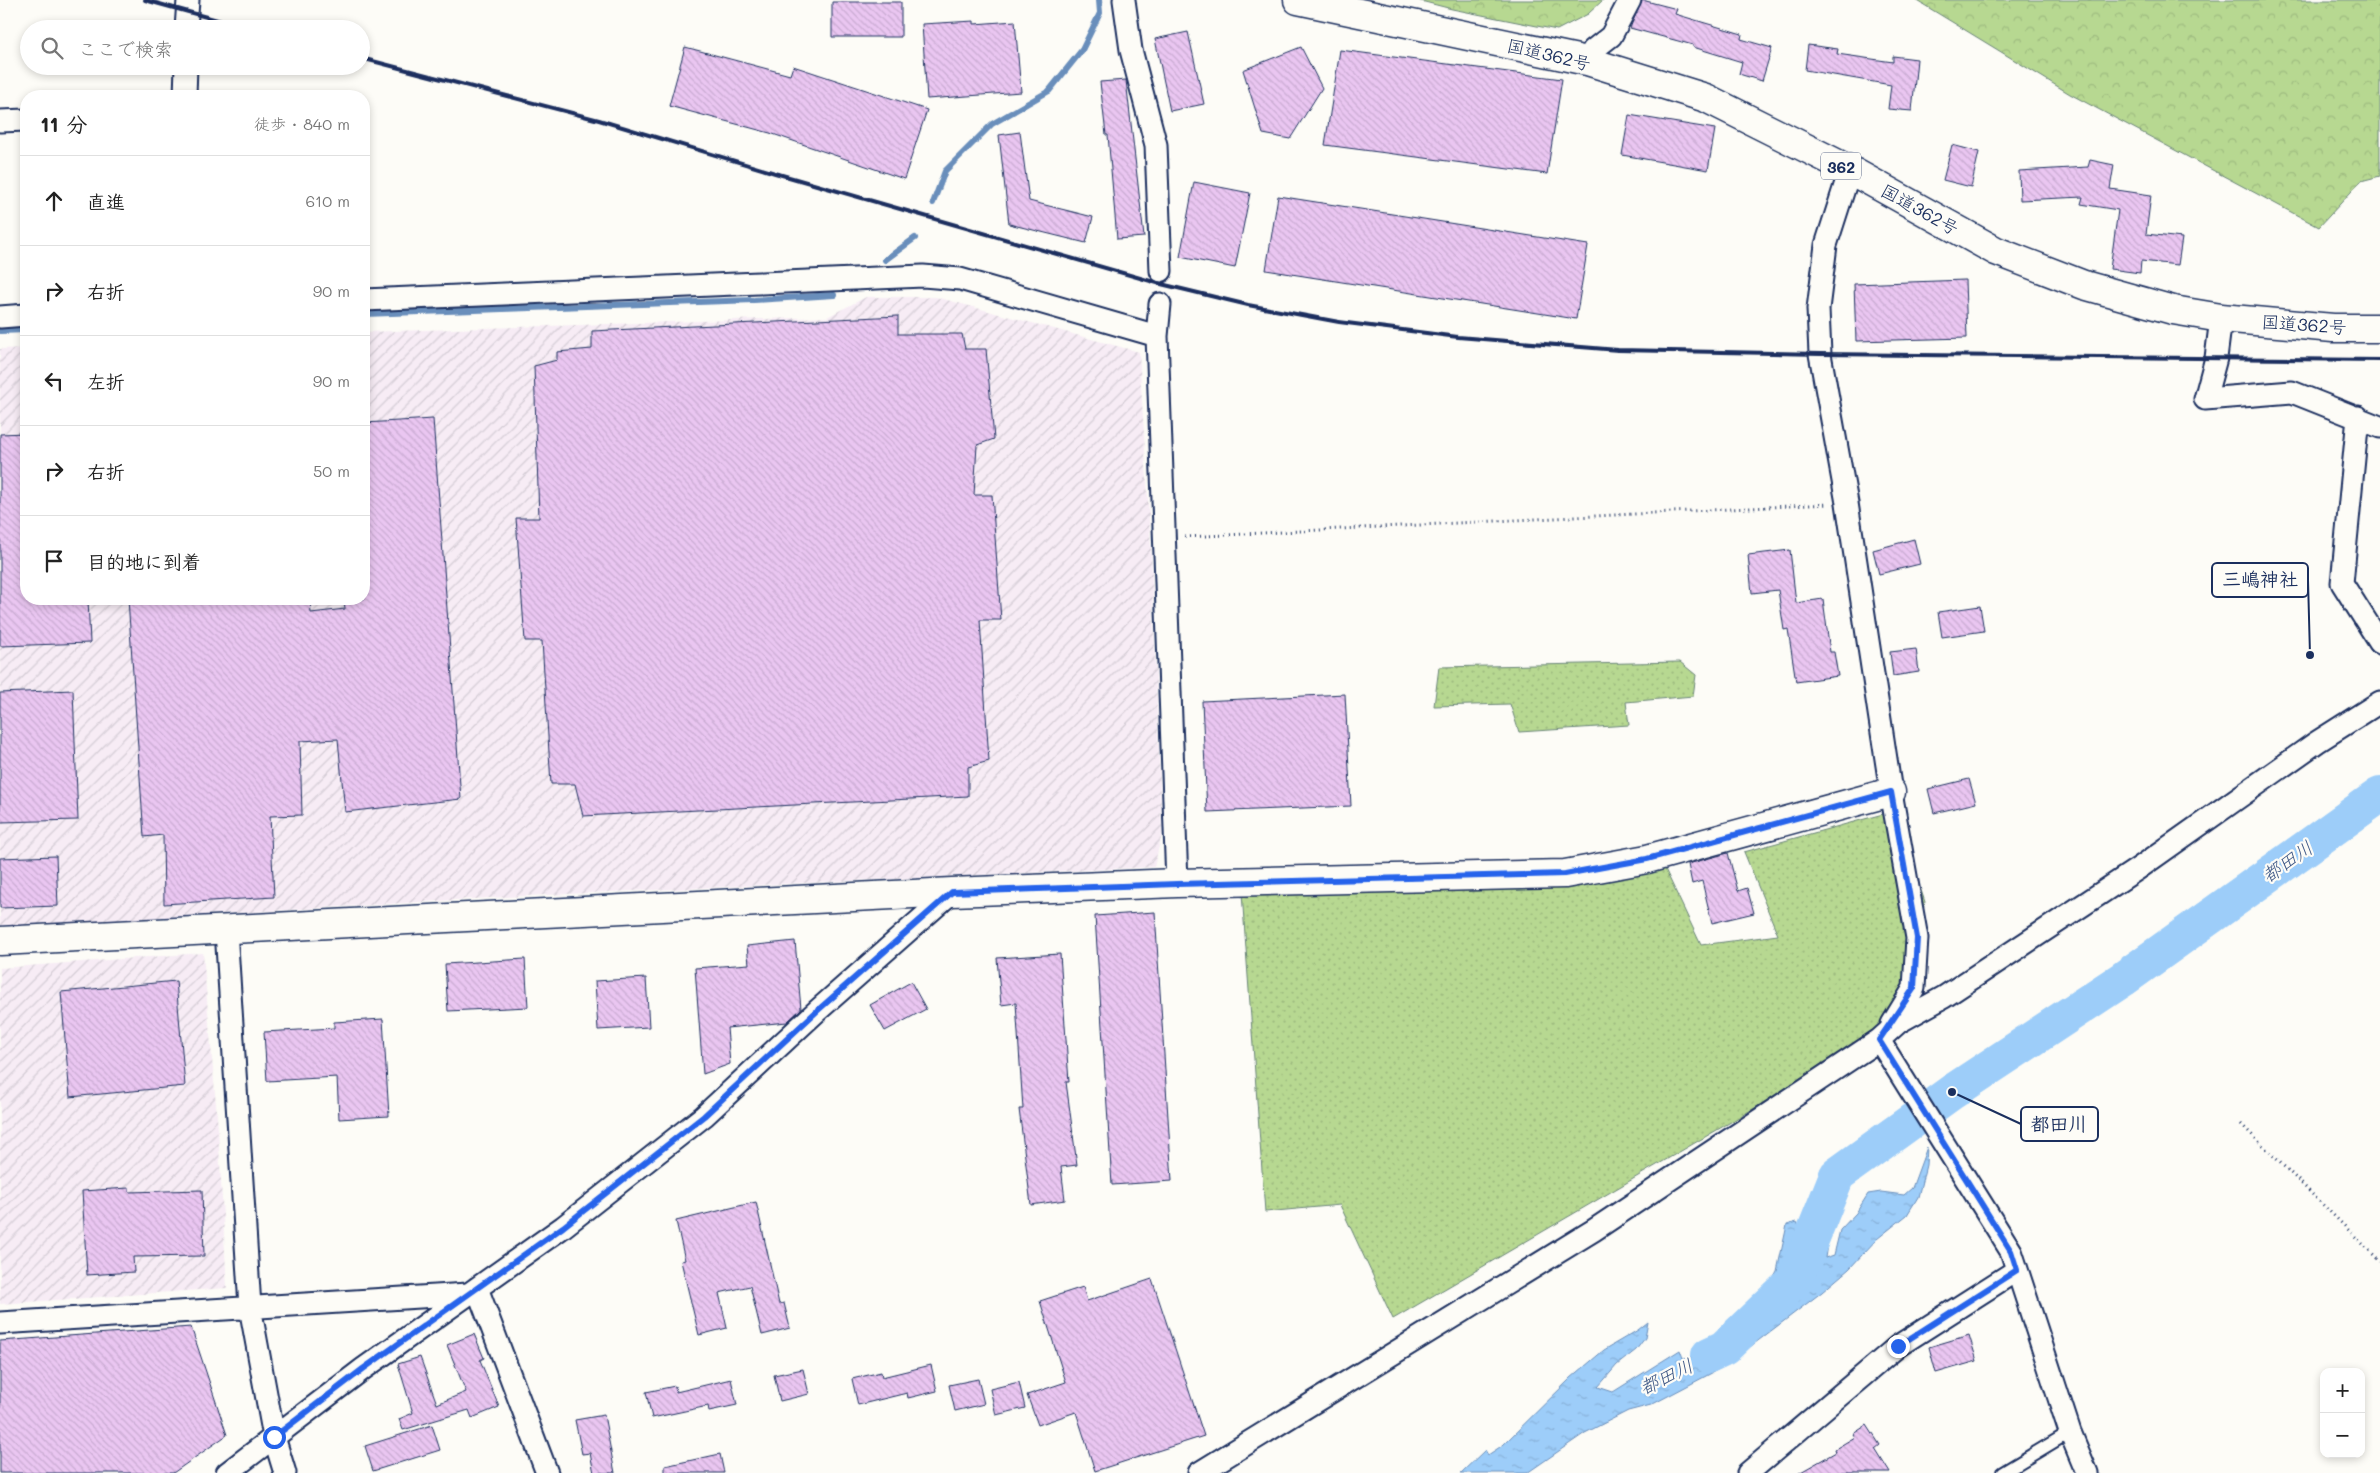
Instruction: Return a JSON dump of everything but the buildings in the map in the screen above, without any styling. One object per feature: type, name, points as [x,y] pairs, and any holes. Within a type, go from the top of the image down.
[{"type":"main road","name":"国道362号","points":[[1298,0],[1586,61],[1706,98],[1850,170],[1996,251],[2084,285],[2173,310],[2221,318],[2333,328],[2380,328]]},
{"type":"main road","points":[[0,941],[952,892],[1565,874],[1647,859],[1891,792]]},
{"type":"street","points":[[187,20],[188,0]]},
{"type":"street","points":[[1124,0],[1130,50],[1156,145],[1161,270]]},
{"type":"street","points":[[1586,61],[1593,50],[1611,36],[1630,0]]},
{"type":"street","points":[[185,90],[186,75]]},
{"type":"street","points":[[0,121],[20,120]]},
{"type":"street","points":[[1850,170],[1826,245],[1818,309],[1820,354],[1846,502],[1891,792],[1917,938],[1914,988],[1879,1040]]},
{"type":"street","points":[[370,300],[923,276],[960,279],[1157,336]]},
{"type":"street","points":[[1160,304],[1157,336],[1177,884]]},
{"type":"street","points":[[0,317],[20,315]]},
{"type":"street","points":[[2221,318],[2216,358],[2204,399],[2292,392],[2380,427]]},
{"type":"street","points":[[2358,417],[2342,583],[2380,643]]},
{"type":"street","points":[[1199,1473],[1594,1230],[1879,1040],[1899,1022],[1944,997],[2139,868],[2317,742],[2380,702]]},
{"type":"street","points":[[227,1473],[363,1369],[563,1227],[704,1116],[817,1011],[952,892]]},
{"type":"street","points":[[226,930],[250,1307],[274,1437],[285,1473]]},
{"type":"street","points":[[1879,1040],[2014,1260],[2070,1432],[2087,1473]]},
{"type":"street","points":[[1748,1473],[1898,1346],[2014,1260]]},
{"type":"street","points":[[0,1323],[473,1291]]},
{"type":"street","points":[[473,1291],[547,1473]]},
{"type":"lane","points":[[2002,1473],[2070,1432]]},
{"type":"path","points":[[1164,538],[1846,502]]},
{"type":"path","points":[[2241,1124],[2380,1261]]},
{"type":"shaded area","points":[[866,297],[936,297],[1139,352],[1151,548],[1162,834],[1154,867],[525,896],[0,927],[0,349],[20,348],[20,605],[370,605],[370,332],[827,317]]},
{"type":"shaded area","points":[[203,953],[218,1128],[227,1288],[0,1304],[0,968]]},
{"type":"green space","points":[[1417,0],[1603,0],[1588,14],[1557,30]]},
{"type":"green space","points":[[1916,0],[2380,0],[2380,176],[2361,181],[2319,227],[2070,94]]},
{"type":"green space","points":[[1680,662],[1696,675],[1693,696],[1626,702],[1629,725],[1519,732],[1510,704],[1434,706],[1439,667]]},
{"type":"green space","points":[[1894,811],[1925,902],[1907,975],[1885,1032],[1393,1319],[1340,1205],[1265,1212],[1242,893],[1664,867],[1701,945],[1778,935],[1744,852]]},
{"type":"water","points":[[1927,1147],[1926,1165],[1918,1197],[1907,1215],[1877,1239],[1849,1269],[1822,1292],[1725,1366],[1651,1405],[1628,1411],[1585,1433],[1527,1473],[1461,1473],[1485,1450],[1488,1455],[1503,1445],[1571,1378],[1604,1350],[1648,1322],[1645,1338],[1636,1350],[1617,1365],[1598,1387],[1613,1392],[1680,1350],[1683,1358],[1695,1356],[1719,1347],[1730,1340],[1771,1309],[1756,1306],[1777,1271],[1787,1225],[1797,1222],[1799,1227],[1793,1261],[1820,1247],[1828,1238],[1825,1258],[1834,1255],[1840,1230],[1856,1213],[1868,1194],[1881,1192],[1904,1195],[1912,1188]]},
{"type":"waterway","points":[[933,203],[945,171],[992,124],[1049,91],[1082,50],[1100,13],[1099,0]]},
{"type":"waterway","points":[[885,260],[915,238]]},
{"type":"waterway","points":[[370,314],[754,300],[834,295]]},
{"type":"waterway","points":[[0,331],[20,330]]},
{"type":"waterway","name":"都田川","points":[[1709,1355],[1724,1348],[1795,1280],[1837,1175],[1952,1092],[2123,979],[2380,795]]},
{"type":"railway","points":[[145,0],[217,20]]},
{"type":"railway","points":[[370,60],[599,120],[775,173],[1161,284],[1248,305],[1339,322],[1458,337],[1618,350],[2380,360]]},
{"type":"place","name":"三嶋神社","points":[[2310,655]]},
{"type":"place","name":"都田川","points":[[1952,1092]]},
{"type":"route","points":[[274,1437],[363,1369],[563,1227],[704,1116],[817,1011],[952,892],[1565,874],[1647,859],[1891,792],[1917,938],[1914,988],[1879,1040],[2011,1251],[2017,1270],[1898,1346]]}]
